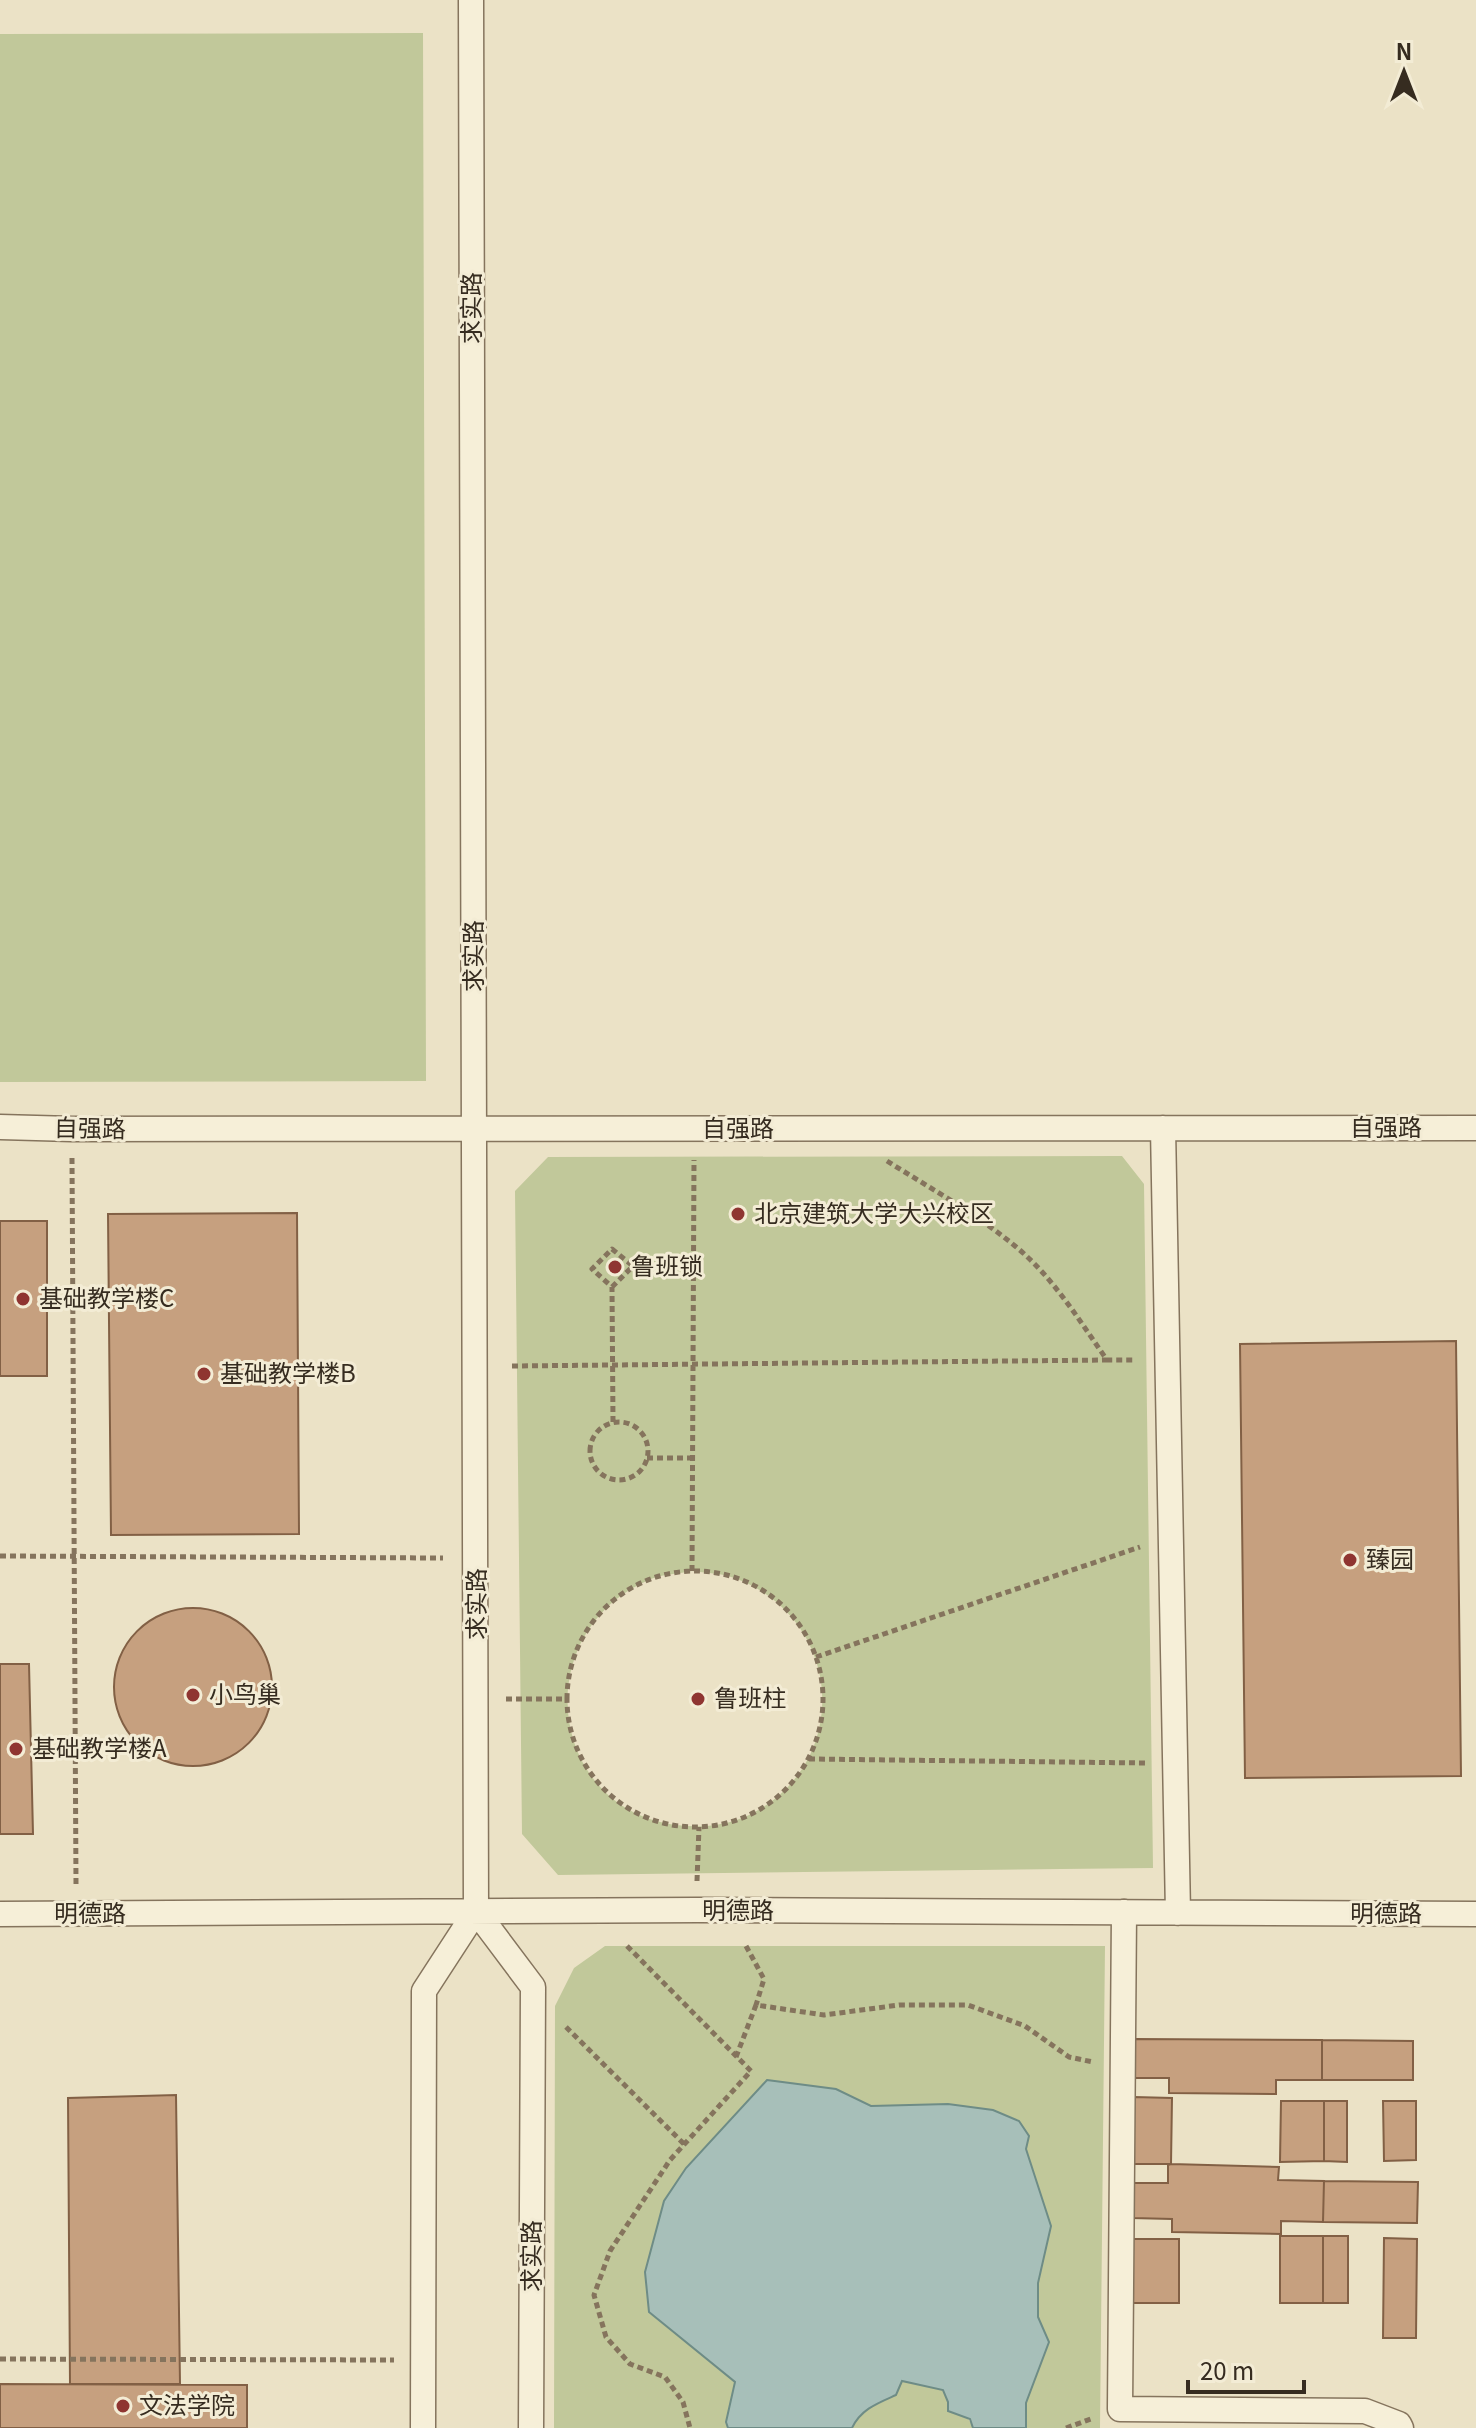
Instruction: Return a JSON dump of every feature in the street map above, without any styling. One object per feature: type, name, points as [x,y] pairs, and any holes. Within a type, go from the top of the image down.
[{"type":"lane","name":"求实路","points":[[471,0],[476,1911],[533,1987],[531,2428]]},
{"type":"lane","name":"自强路","points":[[0,1127],[1476,1128]]},
{"type":"lane","points":[[1163,1128],[1178,1913]]},
{"type":"lane","name":"明德路","points":[[0,1914],[697,1910],[1476,1914]]},
{"type":"lane","points":[[423,2428],[424,1991],[476,1911]]},
{"type":"lane","points":[[1124,1912],[1120,2409],[1365,2411],[1399,2424],[1401,2428]]},
{"type":"path","points":[[72,1129],[76,1914]]},
{"type":"path","points":[[692,1571],[694,1129]]},
{"type":"path","points":[[886,1160],[962,1207],[1016,1247],[1063,1296],[1107,1360]]},
{"type":"path","points":[[612,1287],[592,1269],[612,1249],[633,1266],[693,1267]]},
{"type":"path","points":[[613,1422],[612,1287],[633,1266]]},
{"type":"path","points":[[512,1366],[1168,1359]]},
{"type":"path","points":[[613,1422],[632,1424],[645,1439],[647,1458],[637,1473],[620,1480],[602,1474],[591,1459],[590,1449],[597,1432],[613,1422]]},
{"type":"path","points":[[647,1458],[693,1458]]},
{"type":"path","points":[[816,1657],[1171,1536]]},
{"type":"path","points":[[0,1556],[476,1558]]},
{"type":"path","points":[[692,1571],[732,1577],[769,1594],[798,1622],[816,1657],[823,1692],[820,1726],[809,1759],[790,1786],[763,1808],[732,1822],[699,1827],[658,1822],[621,1804],[591,1776],[572,1739],[566,1699],[572,1660],[590,1625],[618,1596],[653,1578],[692,1571]]},
{"type":"path","points":[[477,1699],[566,1699]]},
{"type":"path","points":[[809,1759],[1175,1764]]},
{"type":"path","points":[[697,1910],[699,1827]]},
{"type":"path","points":[[627,1946],[751,2071],[670,2160],[610,2251],[594,2295],[606,2337],[630,2364],[665,2377],[683,2402],[690,2428]]},
{"type":"path","points":[[736,2057],[764,1979],[746,1946]]},
{"type":"path","points":[[756,2005],[824,2015],[899,2005],[968,2005],[1025,2026],[1069,2057],[1123,2068]]},
{"type":"path","points":[[555,2016],[684,2144]]},
{"type":"path","points":[[0,2359],[423,2361]]},
{"type":"green space","points":[[423,33],[426,1081],[0,1082],[0,34]]},
{"type":"green space","points":[[1122,1156],[1144,1184],[1153,1868],[558,1875],[522,1834],[515,1191],[548,1157]],"holes":[[[692,1571],[734,1578],[758,1589],[779,1604],[809,1644],[818,1667],[822,1691],[821,1717],[815,1743],[797,1777],[769,1803],[747,1816],[721,1824],[694,1826],[676,1825],[633,1812],[600,1787],[578,1753],[568,1715],[570,1675],[584,1637],[611,1604],[651,1579]]]},
{"type":"green space","points":[[605,1946],[1105,1946],[1100,2428],[1026,2428],[1026,2403],[1049,2343],[1038,2317],[1038,2283],[1051,2226],[1026,2149],[993,2110],[948,2104],[871,2106],[836,2089],[686,2168],[664,2201],[645,2272],[650,2312],[735,2382],[726,2422],[728,2428],[554,2428],[555,2006],[574,1968]]},
{"type":"green space","points":[[901,2380],[943,2390],[973,2428],[852,2428],[865,2411],[896,2395]]},
{"type":"water","points":[[767,2080],[836,2089],[871,2106],[948,2104],[993,2110],[1019,2121],[1029,2136],[1026,2149],[1051,2226],[1038,2283],[1038,2317],[1049,2342],[1026,2403],[1026,2428],[973,2428],[970,2419],[948,2411],[943,2390],[902,2381],[896,2395],[865,2411],[852,2428],[728,2428],[726,2422],[735,2382],[649,2312],[645,2272],[664,2201],[686,2168]]},
{"type":"building","name":"基础教学楼B","points":[[297,1213],[299,1534],[111,1535],[108,1214]]},
{"type":"building","name":"基础教学楼C","points":[[0,1221],[47,1221],[47,1376],[0,1376]]},
{"type":"building","name":"臻园","points":[[1456,1341],[1461,1776],[1245,1778],[1240,1344]]},
{"type":"building","name":"小鸟巢","points":[[193,1608],[223,1614],[249,1631],[266,1657],[272,1687],[266,1717],[249,1743],[223,1760],[193,1766],[163,1760],[137,1743],[120,1717],[114,1687],[120,1657],[137,1631],[163,1614]]},
{"type":"building","name":"基础教学楼A","points":[[0,1664],[29,1664],[33,1834],[0,1834]]},
{"type":"building","points":[[1134,2039],[1322,2040],[1322,2080],[1276,2080],[1276,2094],[1169,2093],[1169,2078],[1134,2078]]},
{"type":"building","points":[[1322,2040],[1413,2041],[1413,2080],[1322,2080]]},
{"type":"building","points":[[176,2095],[180,2384],[70,2384],[68,2098]]},
{"type":"building","points":[[1134,2097],[1172,2098],[1171,2164],[1134,2164]]},
{"type":"building","points":[[1281,2101],[1324,2101],[1324,2161],[1280,2162]]},
{"type":"building","points":[[1324,2101],[1347,2101],[1347,2162],[1324,2161]]},
{"type":"building","points":[[1383,2101],[1416,2101],[1416,2160],[1384,2161]]},
{"type":"building","points":[[1168,2165],[1279,2167],[1278,2180],[1324,2181],[1323,2222],[1281,2221],[1281,2234],[1172,2232],[1172,2219],[1132,2218],[1132,2183],[1168,2183]]},
{"type":"building","points":[[1324,2181],[1418,2182],[1417,2223],[1323,2222]]},
{"type":"building","points":[[1280,2236],[1323,2236],[1323,2303],[1280,2303]]},
{"type":"building","points":[[1323,2236],[1348,2236],[1348,2303],[1323,2303]]},
{"type":"building","points":[[1384,2238],[1417,2239],[1416,2338],[1383,2338]]},
{"type":"building","points":[[1131,2239],[1179,2239],[1179,2303],[1131,2303]]},
{"type":"building","name":"文法学院","points":[[0,2384],[247,2385],[247,2428],[0,2428]]},
{"type":"place","name":"北京建筑大学大兴校区","points":[[738,1214]]},
{"type":"place","name":"鲁班锁","points":[[615,1267]]},
{"type":"place","name":"基础教学楼C","points":[[23,1299]]},
{"type":"place","name":"基础教学楼B","points":[[204,1374]]},
{"type":"place","name":"臻园","points":[[1350,1560]]},
{"type":"place","name":"小鸟巢","points":[[193,1695]]},
{"type":"place","name":"鲁班柱","points":[[698,1699]]},
{"type":"place","name":"基础教学楼A","points":[[16,1749]]},
{"type":"place","name":"文法学院","points":[[123,2406]]}]
